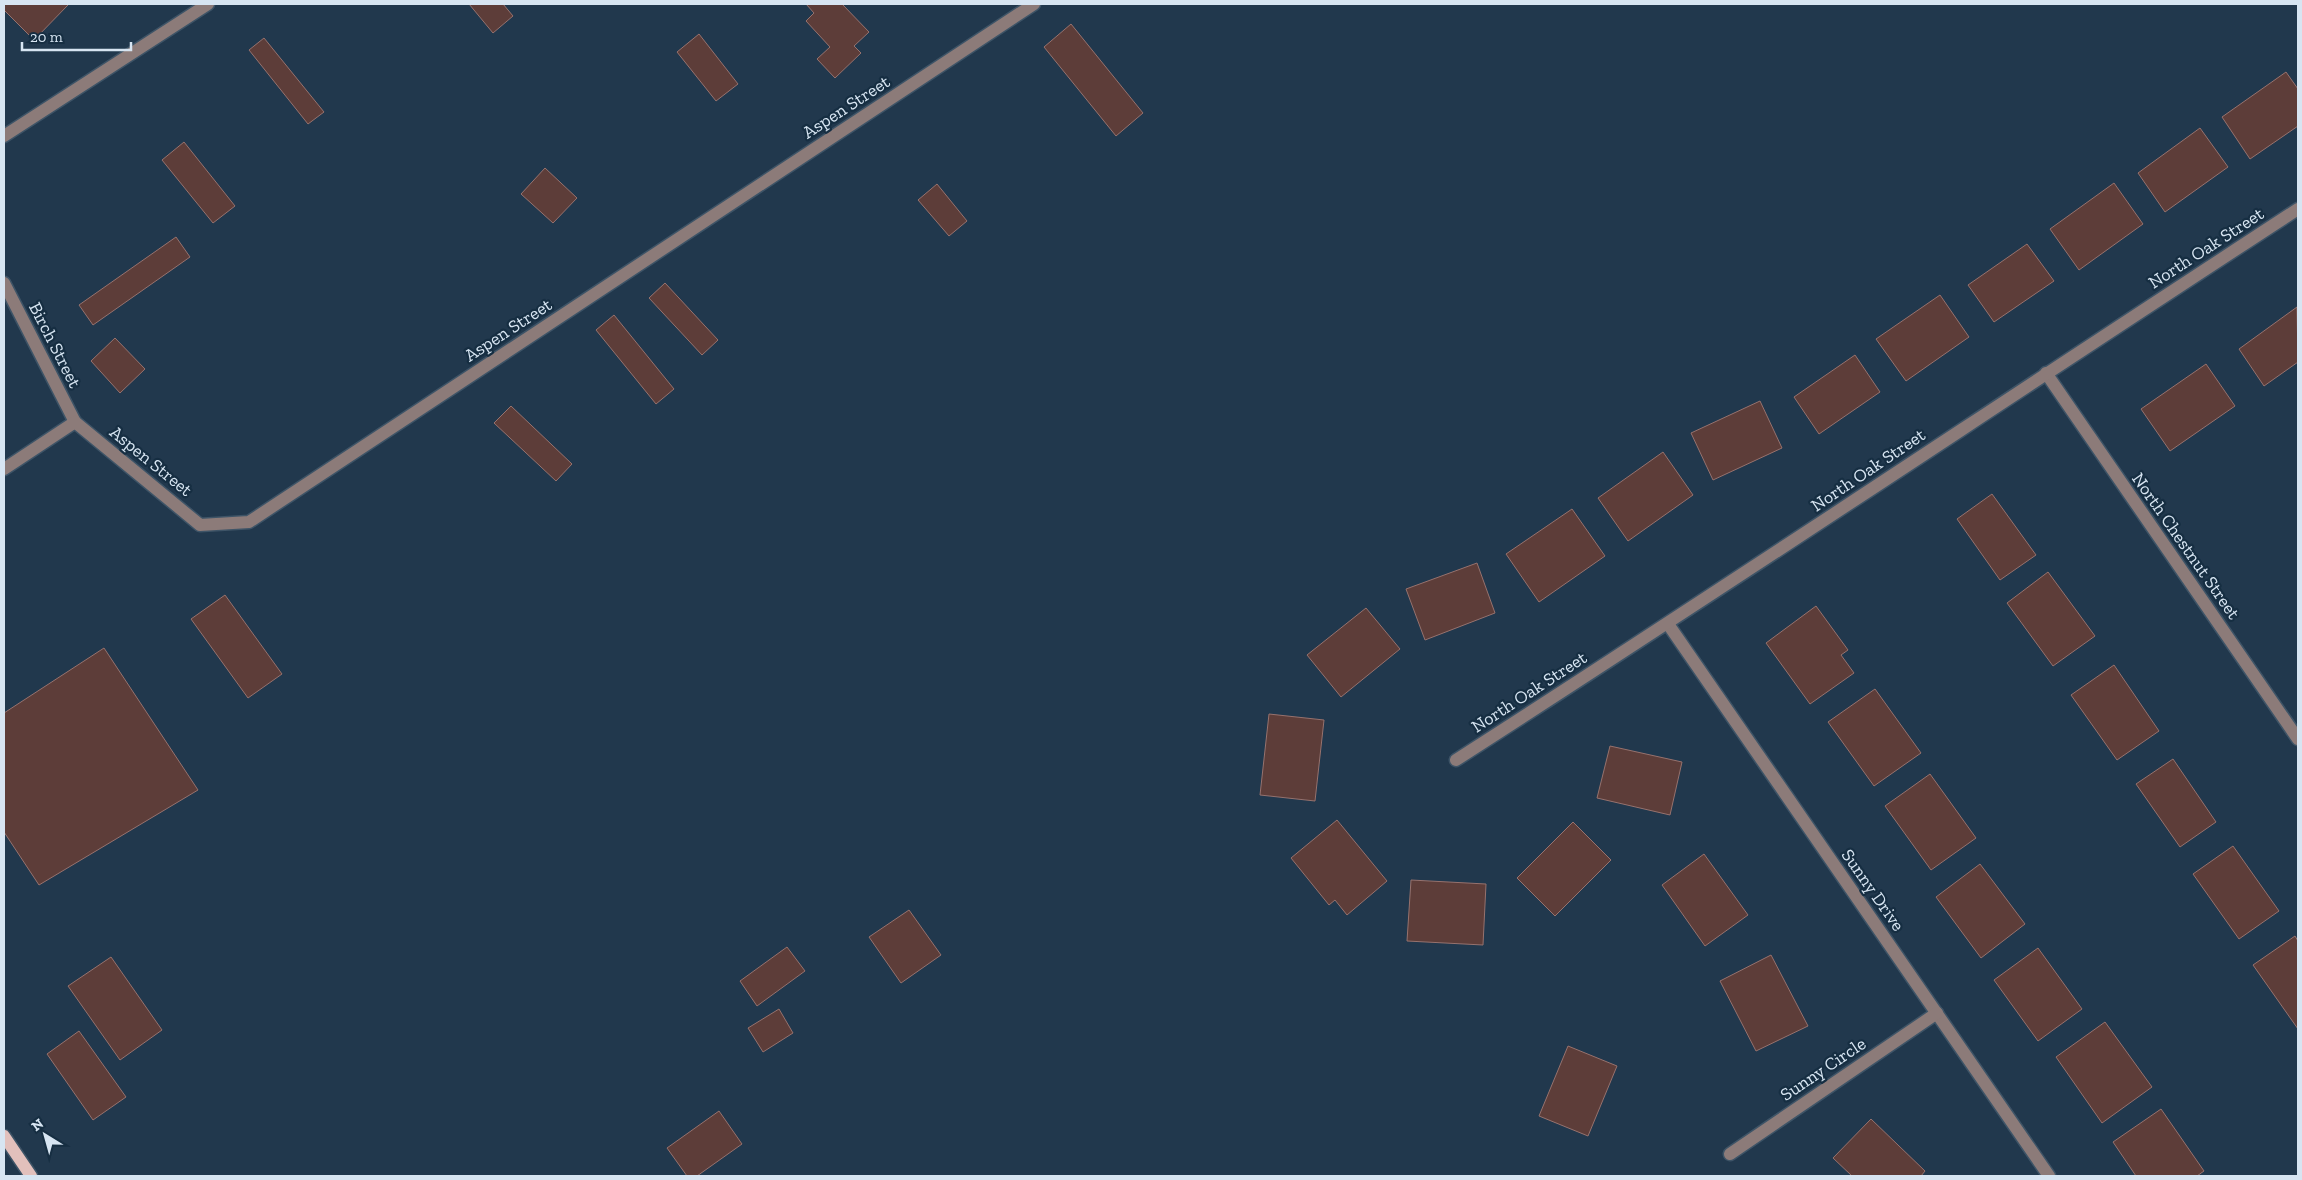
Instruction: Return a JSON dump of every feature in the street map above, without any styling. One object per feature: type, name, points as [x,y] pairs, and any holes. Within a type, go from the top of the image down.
[{"type":"main road","points":[[4,1136],[31,1176]]},
{"type":"street","points":[[4,136],[208,4]]},
{"type":"street","name":"Aspen Street","points":[[75,422],[200,525],[249,522],[1034,4]]},
{"type":"street","name":"North Oak Street","points":[[1456,760],[1668,624],[2046,373],[2298,209]]},
{"type":"street","name":"Birch Street","points":[[4,283],[75,422]]},
{"type":"street","name":"North Chestnut Street","points":[[2046,373],[2298,739]]},
{"type":"street","points":[[4,469],[75,422]]},
{"type":"street","name":"Sunny Drive","points":[[1668,624],[2049,1176]]},
{"type":"street","name":"Sunny Circle","points":[[1730,1154],[1937,1014]]},
{"type":"building","points":[[4,4],[68,5],[34,40],[4,10]]},
{"type":"building","points":[[469,4],[503,4],[513,16],[493,33]]},
{"type":"building","points":[[806,4],[842,4],[869,32],[854,46],[861,53],[835,78],[817,59],[830,47],[806,21],[814,13]]},
{"type":"building","points":[[1071,24],[1143,113],[1116,136],[1044,47]]},
{"type":"building","points":[[699,34],[738,84],[716,101],[677,52]]},
{"type":"building","points":[[264,38],[324,112],[308,124],[249,50]]},
{"type":"building","points":[[2286,72],[2298,89],[2298,126],[2250,159],[2222,117]]},
{"type":"building","points":[[2200,128],[2228,167],[2165,212],[2138,173]]},
{"type":"building","points":[[184,142],[235,206],[213,223],[162,160]]},
{"type":"building","points":[[545,168],[577,198],[553,223],[521,194]]},
{"type":"building","points":[[2114,183],[2143,224],[2079,270],[2050,229]]},
{"type":"building","points":[[937,184],[967,221],[949,236],[918,200]]},
{"type":"building","points":[[176,237],[190,257],[93,325],[79,305]]},
{"type":"building","points":[[2027,244],[2054,281],[1994,322],[1968,285]]},
{"type":"building","points":[[665,283],[718,340],[702,355],[649,298]]},
{"type":"building","points":[[1940,295],[1969,337],[1906,381],[1876,339]]},
{"type":"building","points":[[2297,307],[2298,362],[2264,386],[2239,349]]},
{"type":"building","points":[[614,315],[674,389],[656,404],[596,330]]},
{"type":"building","points":[[115,338],[145,369],[120,393],[91,361]]},
{"type":"building","points":[[1855,355],[1880,392],[1819,434],[1794,397]]},
{"type":"building","points":[[2206,364],[2235,406],[2170,451],[2141,409]]},
{"type":"building","points":[[1760,401],[1782,448],[1713,480],[1691,433]]},
{"type":"building","points":[[511,406],[572,464],[556,481],[494,423]]},
{"type":"building","points":[[1663,452],[1693,495],[1628,541],[1598,498]]},
{"type":"building","points":[[1992,494],[2036,555],[2000,580],[1957,519]]},
{"type":"building","points":[[1572,509],[1605,556],[1539,602],[1506,554]]},
{"type":"building","points":[[1477,563],[1495,613],[1425,640],[1406,589]]},
{"type":"building","points":[[2048,572],[2095,636],[2053,666],[2007,603]]},
{"type":"building","points":[[225,595],[282,674],[248,698],[191,619]]},
{"type":"building","points":[[1816,606],[1848,650],[1841,655],[1854,673],[1810,704],[1766,643]]},
{"type":"building","points":[[1366,608],[1400,649],[1341,697],[1307,655]]},
{"type":"building","points":[[104,648],[198,790],[39,885],[4,832],[4,713]]},
{"type":"building","points":[[2114,665],[2159,731],[2117,760],[2071,695]]},
{"type":"building","points":[[1875,689],[1921,753],[1874,786],[1828,722]]},
{"type":"building","points":[[1269,714],[1324,720],[1315,801],[1260,795]]},
{"type":"building","points":[[1610,746],[1682,762],[1670,815],[1597,798]]},
{"type":"building","points":[[2173,759],[2216,822],[2180,847],[2136,784]]},
{"type":"building","points":[[1930,774],[1976,838],[1931,870],[1885,806]]},
{"type":"building","points":[[1337,820],[1387,881],[1347,915],[1335,900],[1329,905],[1291,858]]},
{"type":"building","points":[[1573,822],[1611,860],[1555,916],[1517,878]]},
{"type":"building","points":[[2233,846],[2279,911],[2239,939],[2193,874]]},
{"type":"building","points":[[1704,854],[1748,915],[1705,946],[1662,885]]},
{"type":"building","points":[[1980,864],[2025,924],[1981,958],[1936,897]]},
{"type":"building","points":[[1411,880],[1486,884],[1483,945],[1407,941]]},
{"type":"building","points":[[909,910],[941,955],[901,983],[869,937]]},
{"type":"building","points":[[2295,936],[2298,941],[2298,1029],[2253,965]]},
{"type":"building","points":[[787,947],[805,971],[757,1006],[740,981]]},
{"type":"building","points":[[2038,948],[2082,1009],[2038,1041],[1994,980]]},
{"type":"building","points":[[1771,955],[1808,1026],[1756,1051],[1720,981]]},
{"type":"building","points":[[111,957],[162,1030],[120,1060],[68,986]]},
{"type":"building","points":[[779,1009],[793,1033],[763,1052],[748,1028]]},
{"type":"building","points":[[2105,1022],[2152,1087],[2102,1123],[2056,1057]]},
{"type":"building","points":[[79,1031],[126,1097],[93,1120],[47,1054]]},
{"type":"building","points":[[1568,1046],[1617,1066],[1588,1136],[1539,1116]]},
{"type":"building","points":[[2161,1109],[2204,1171],[2197,1176],[2136,1176],[2113,1142]]},
{"type":"building","points":[[719,1111],[742,1144],[697,1176],[687,1176],[667,1148]]},
{"type":"building","points":[[1871,1119],[1925,1171],[1921,1176],[1852,1176],[1833,1158]]}]
